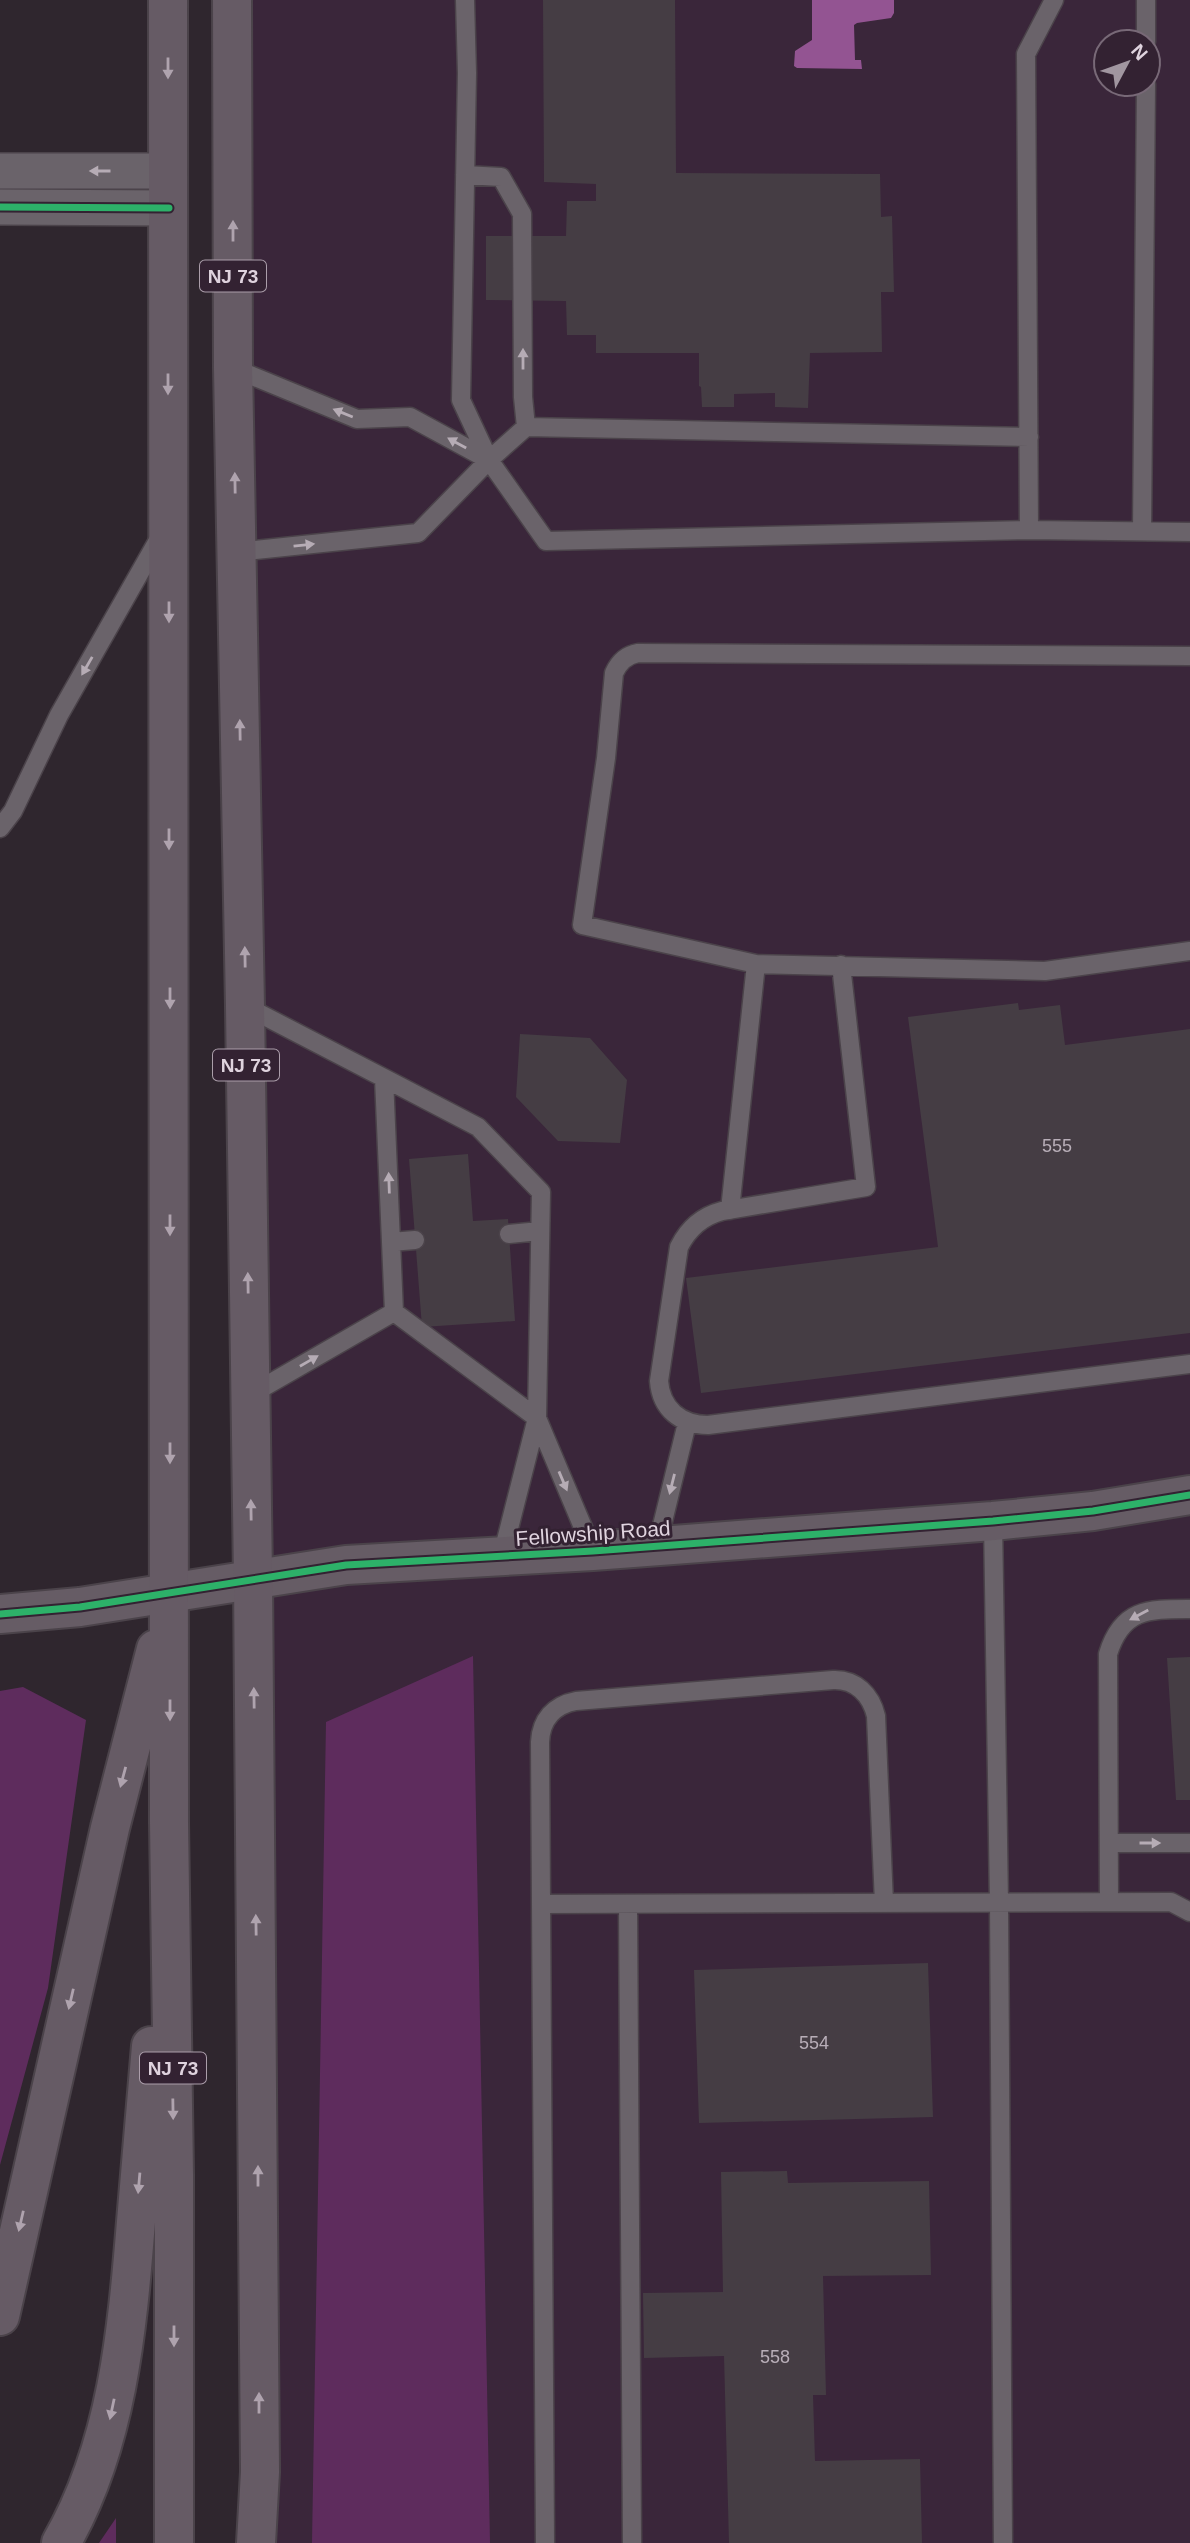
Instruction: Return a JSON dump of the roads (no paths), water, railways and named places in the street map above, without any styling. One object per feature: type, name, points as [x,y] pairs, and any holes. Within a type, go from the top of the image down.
[{"type":"highway","name":"NJ 73","points":[[168,0],[169,1822],[174,2175],[174,2543]]},
{"type":"highway","name":"NJ 73","points":[[232,0],[233,368],[253,1578],[260,2472],[256,2543]]},
{"type":"highway","points":[[0,2316],[110,1828],[170,1592]]},
{"type":"highway","points":[[61,2543],[91,2479],[109,2423],[121,2366],[131,2291],[169,1822]]},
{"type":"highway","points":[[260,2472],[264,2543]]},
{"type":"street","points":[[0,170],[169,189]]},
{"type":"street","points":[[0,207],[169,189]]},
{"type":"street","name":"Fellowship Road","points":[[0,1614],[80,1607],[346,1565],[593,1551],[993,1521],[1093,1511],[1190,1495]]},
{"type":"lane","points":[[465,0],[461,400],[489,460],[546,541],[1029,530],[1190,532]]},
{"type":"lane","points":[[1029,530],[1026,54],[1054,0]]},
{"type":"lane","points":[[1146,0],[1146,28]]},
{"type":"lane","points":[[1142,531],[1146,98]]},
{"type":"lane","points":[[465,175],[501,177],[522,214],[523,397],[526,427]]},
{"type":"lane","points":[[233,368],[358,419],[410,417],[489,460]]},
{"type":"lane","points":[[236,552],[418,533],[489,460],[526,427],[1029,437]]},
{"type":"lane","points":[[0,828],[13,811],[59,715],[169,522]]},
{"type":"lane","points":[[1190,656],[638,653],[623,660],[614,673],[606,758],[582,925],[756,964],[1045,971],[1190,951]]},
{"type":"lane","points":[[730,1210],[756,964]]},
{"type":"lane","points":[[841,965],[866,1188],[716,1213],[702,1220],[687,1235],[679,1247],[660,1386],[667,1406],[687,1423],[708,1425],[1190,1364]]},
{"type":"lane","points":[[245,1006],[478,1127],[541,1192],[537,1418],[502,1556]]},
{"type":"lane","points":[[384,1078],[394,1312]]},
{"type":"lane","points":[[509,1234],[540,1231]]},
{"type":"lane","points":[[391,1242],[415,1240]]},
{"type":"lane","points":[[250,1395],[394,1312]]},
{"type":"lane","points":[[394,1312],[537,1418],[593,1551]]},
{"type":"lane","points":[[657,1546],[687,1423]]},
{"type":"lane","points":[[993,1521],[999,1903],[1003,2543]]},
{"type":"lane","points":[[1109,1902],[1108,1654],[1121,1628],[1138,1615],[1151,1609],[1190,1609]]},
{"type":"lane","points":[[545,2543],[540,1737],[544,1724],[555,1710],[576,1701],[838,1679],[852,1683],[867,1694],[876,1716],[884,1903]]},
{"type":"lane","points":[[1109,1843],[1190,1843]]},
{"type":"lane","points":[[541,1904],[1171,1902],[1190,1912]]},
{"type":"lane","points":[[628,1904],[632,2543]]}]
